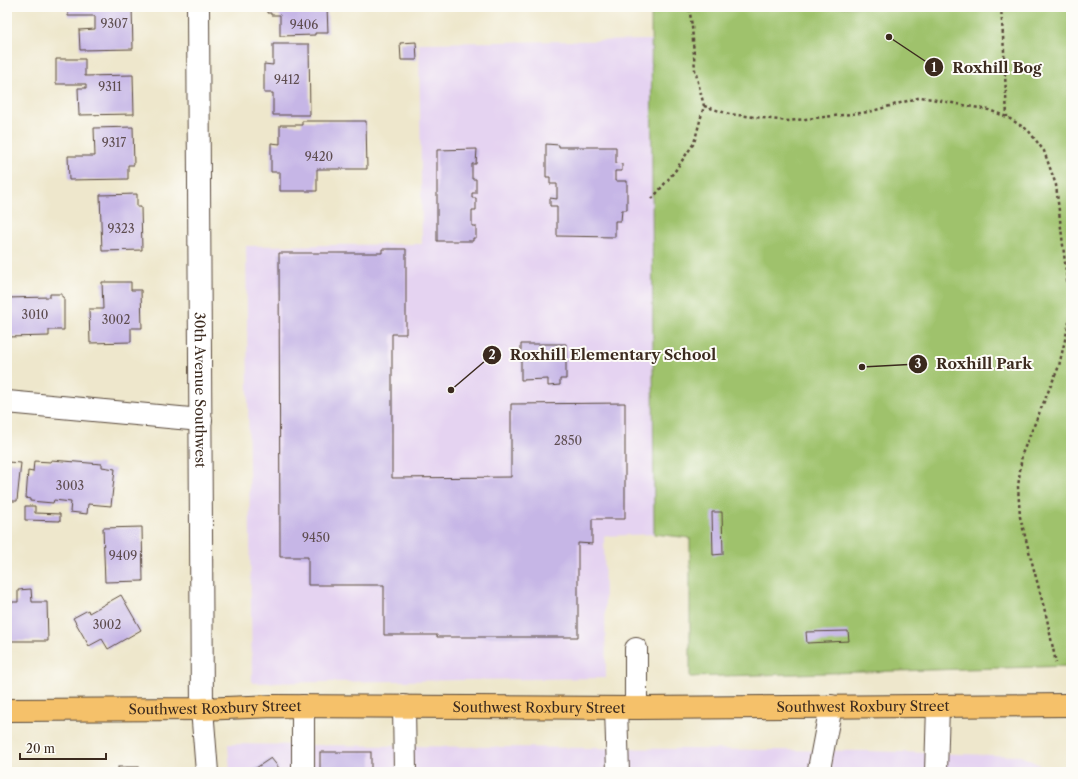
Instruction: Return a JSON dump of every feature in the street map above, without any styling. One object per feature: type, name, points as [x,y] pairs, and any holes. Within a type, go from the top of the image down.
[{"type":"main road","name":"Southwest Roxbury Street","points":[[7,710],[202,709],[303,706],[626,708],[1071,705]]},
{"type":"street","name":"30th Avenue Southwest","points":[[198,7],[202,709],[207,772]]},
{"type":"street","points":[[7,402],[201,420]]},
{"type":"street","points":[[618,772],[626,708],[636,649]]},
{"type":"street","points":[[303,706],[303,772]]},
{"type":"street","points":[[404,706],[405,772]]},
{"type":"street","points":[[819,769],[831,706]]},
{"type":"street","points":[[936,772],[938,707]]},
{"type":"path","points":[[652,199],[675,171],[694,143],[704,106],[695,70],[692,26],[688,7]]},
{"type":"path","points":[[1001,7],[1008,117]]},
{"type":"path","points":[[704,106],[729,114],[788,121],[869,112],[921,97],[988,110],[1008,117],[1028,130],[1044,151],[1056,185],[1071,314],[1059,366],[1022,454],[1018,487],[1020,518],[1047,619],[1056,663]]},
{"type":"shaded area","points":[[651,40],[654,534],[604,536],[606,678],[252,683],[246,246],[422,244],[419,43]]},
{"type":"shaded area","points":[[228,744],[869,751],[1021,756],[1054,772],[230,772]]},
{"type":"green space","points":[[651,7],[1071,7],[1071,666],[690,677],[690,538],[654,534]]},
{"type":"building","points":[[68,7],[132,7],[133,49],[80,50],[79,30],[95,29],[95,16],[68,16]]},
{"type":"building","points":[[267,7],[327,7],[328,33],[280,36],[280,15],[271,15],[271,13],[267,13]]},
{"type":"building","points":[[416,42],[417,60],[401,60],[400,43]]},
{"type":"building","points":[[273,44],[309,44],[310,115],[273,115],[273,93],[264,93],[264,64],[273,65]]},
{"type":"building","points":[[56,59],[85,59],[85,76],[133,75],[134,114],[79,115],[78,88],[86,88],[86,84],[56,84]]},
{"type":"building","points":[[302,121],[366,121],[367,169],[317,169],[317,191],[280,191],[280,172],[271,172],[271,143],[280,144],[280,125],[302,125]]},
{"type":"building","points":[[133,127],[134,165],[128,165],[128,179],[69,180],[68,156],[95,156],[94,128]]},
{"type":"building","points":[[546,144],[559,145],[559,147],[616,147],[616,163],[622,164],[622,171],[615,171],[615,181],[627,181],[627,210],[622,210],[621,221],[615,221],[615,237],[557,236],[557,206],[550,206],[550,198],[557,199],[557,184],[550,184],[550,177],[546,177]]},
{"type":"building","points":[[477,149],[476,164],[472,164],[472,179],[476,179],[476,193],[472,193],[472,198],[476,198],[476,210],[472,210],[472,226],[476,226],[476,238],[473,238],[473,241],[437,241],[437,150]]},
{"type":"building","points":[[137,194],[137,207],[141,207],[142,250],[102,251],[100,195]]},
{"type":"building","points":[[382,249],[406,249],[406,334],[392,334],[392,478],[511,477],[511,404],[625,403],[625,519],[592,519],[592,544],[578,543],[578,637],[437,637],[437,635],[384,635],[384,585],[308,585],[308,557],[280,557],[279,253],[382,253]]},
{"type":"building","points":[[102,282],[131,282],[131,290],[141,290],[142,328],[131,328],[131,342],[90,343],[89,309],[103,309]]},
{"type":"building","points":[[50,294],[62,294],[62,297],[64,297],[64,330],[49,330],[49,336],[7,337],[7,298],[50,297]]},
{"type":"building","points":[[521,344],[566,344],[566,379],[560,379],[560,385],[548,386],[548,379],[521,380]]},
{"type":"building","points":[[51,460],[102,464],[102,467],[115,469],[111,506],[88,504],[87,514],[70,512],[71,502],[54,500],[53,503],[30,501],[30,499],[26,498],[28,471],[33,472],[34,461],[51,462]]},
{"type":"building","points":[[7,462],[21,463],[17,501],[7,501]]},
{"type":"building","points":[[25,506],[35,506],[35,513],[60,514],[60,521],[25,520]]},
{"type":"building","points":[[712,512],[722,512],[723,554],[713,555]]},
{"type":"building","points":[[142,527],[143,581],[105,582],[103,528]]},
{"type":"building","points":[[31,589],[32,602],[47,602],[48,641],[7,641],[7,602],[18,602],[18,590]]},
{"type":"building","points":[[121,595],[141,630],[108,649],[102,639],[89,646],[73,618],[88,610],[89,613]]},
{"type":"building","points":[[848,631],[849,641],[807,643],[806,632]]},
{"type":"building","points":[[320,752],[371,752],[371,772],[320,772]]},
{"type":"building","points":[[271,758],[279,768],[273,772],[254,772],[253,770]]},
{"type":"building","points":[[118,767],[139,767],[139,772],[118,772]]},
{"type":"place","name":"Roxhill Bog","points":[[889,37]]},
{"type":"place","name":"Roxhill Park","points":[[862,367]]},
{"type":"place","name":"Roxhill Elementary School","points":[[451,390]]}]
